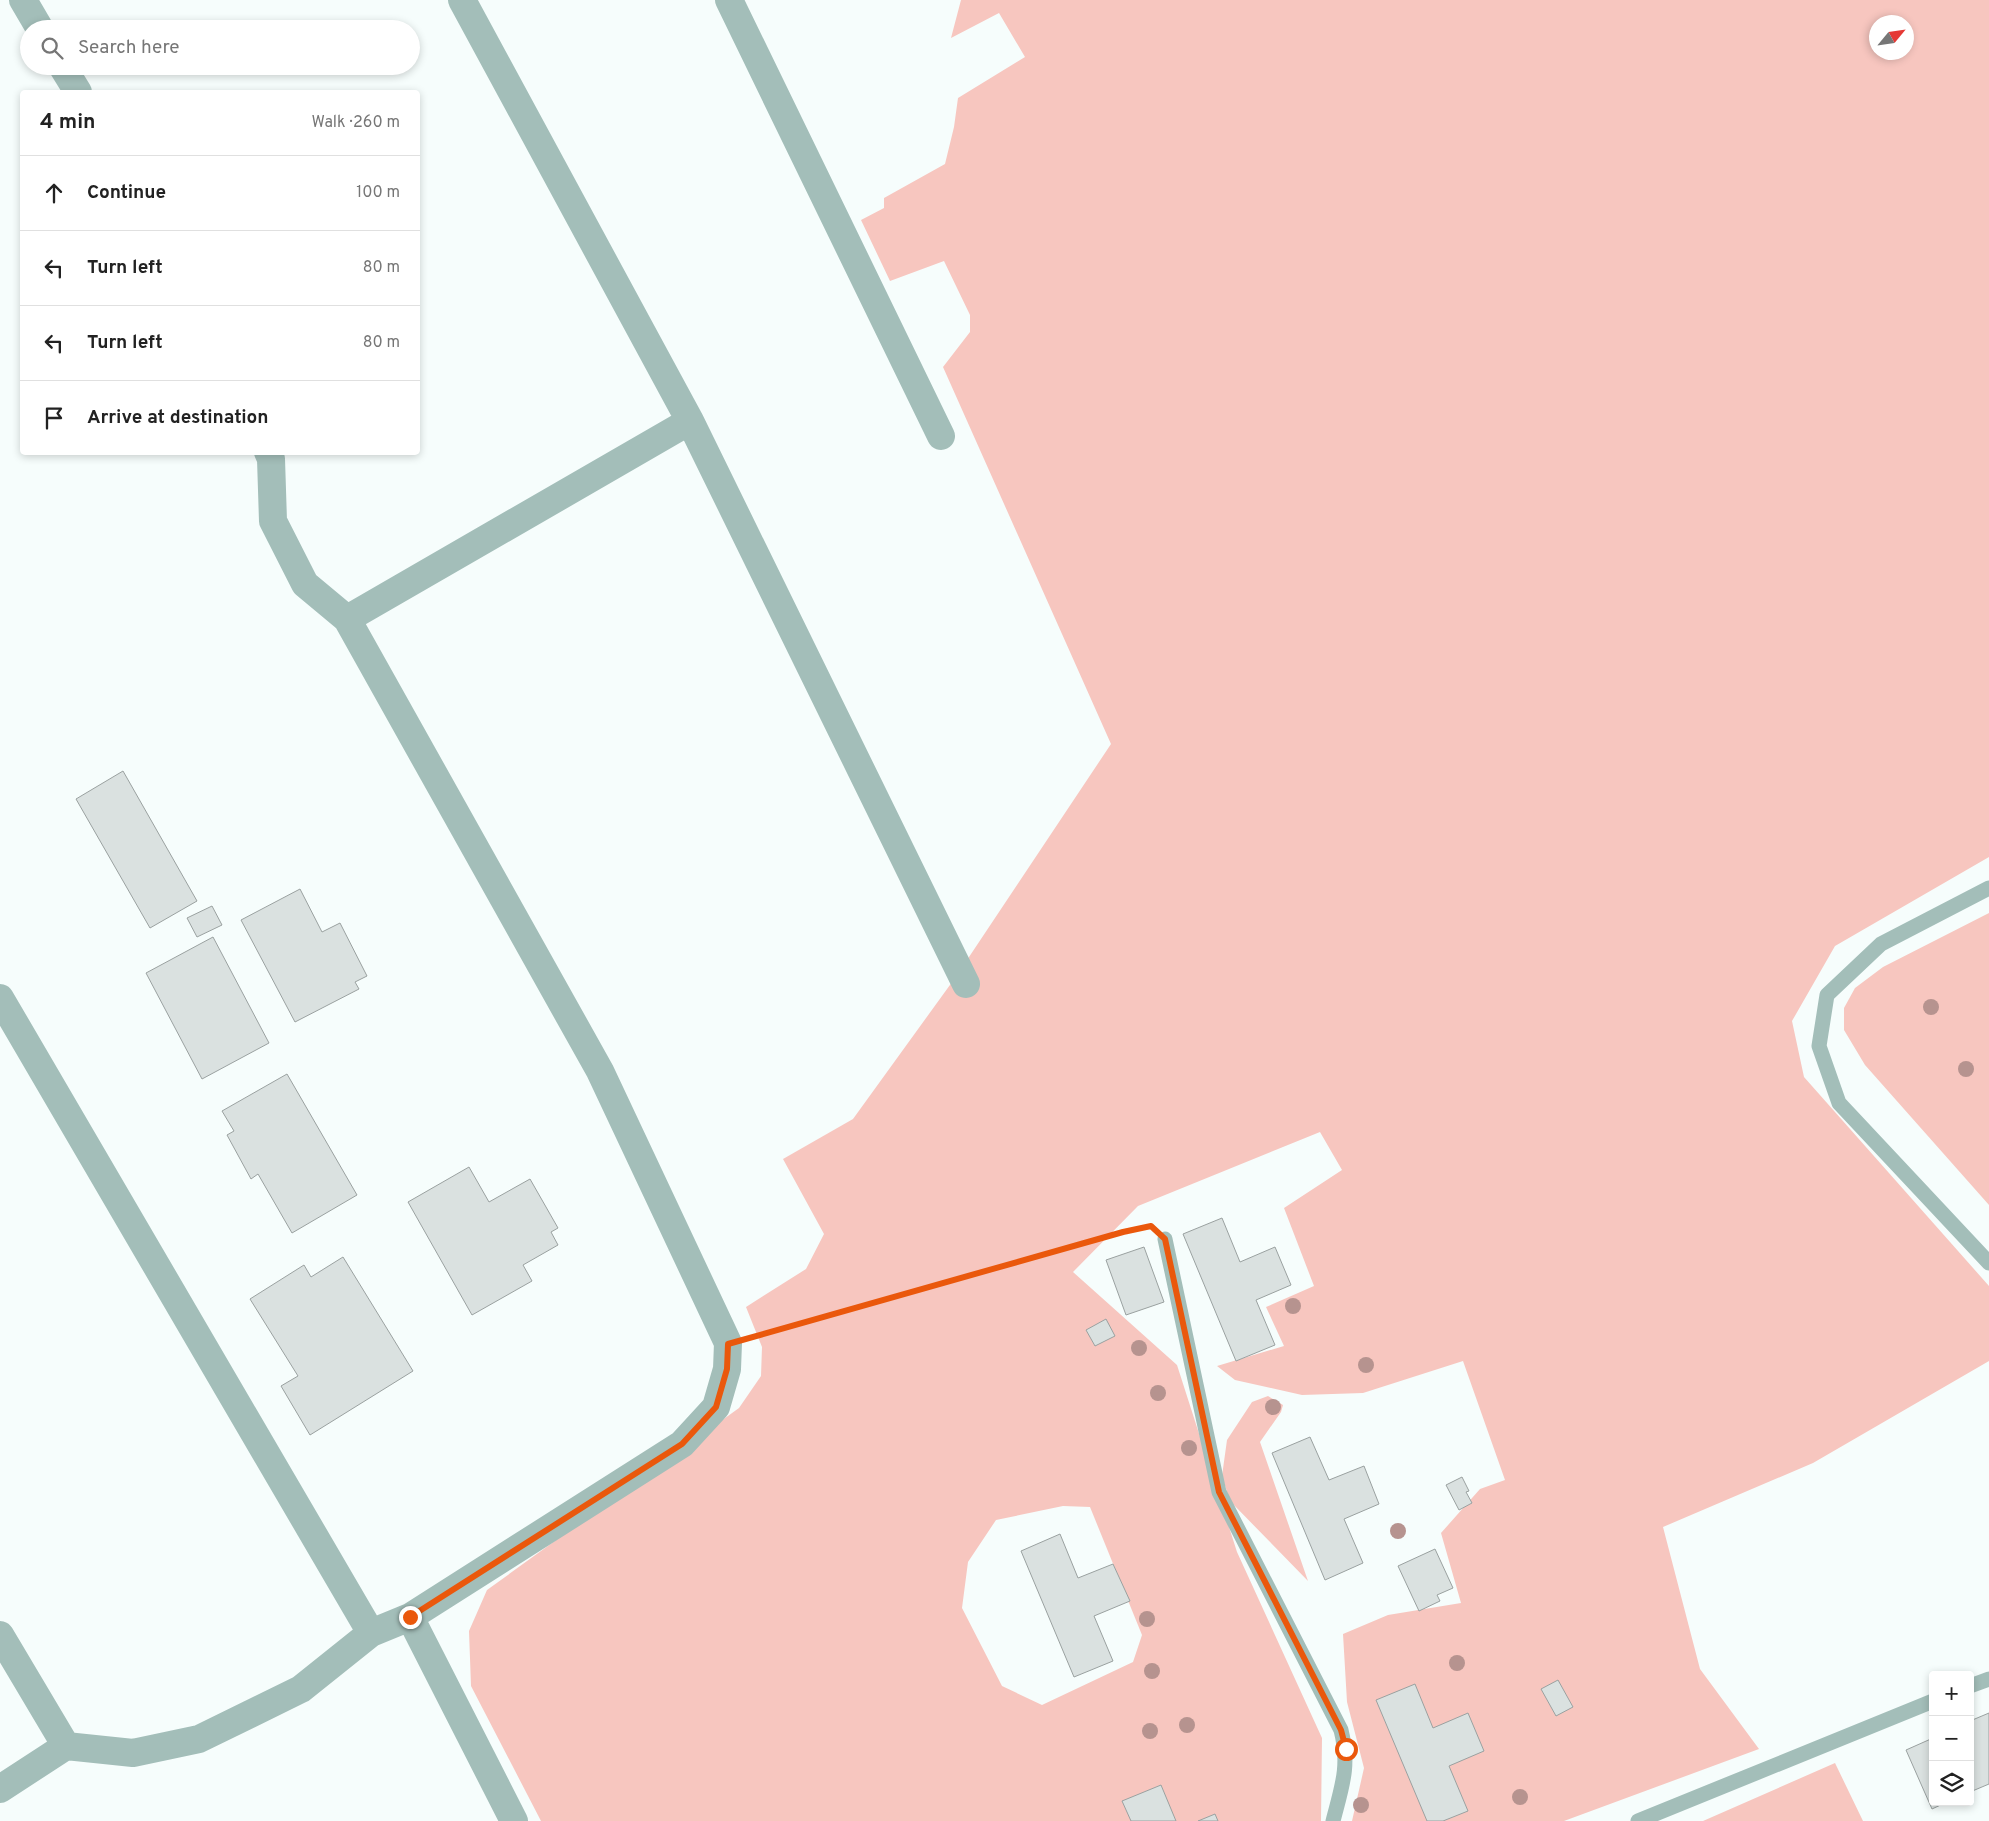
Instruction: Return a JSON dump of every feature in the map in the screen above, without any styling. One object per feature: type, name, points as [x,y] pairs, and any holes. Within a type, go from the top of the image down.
[{"type":"street","points":[[22,0],[34,20]]},
{"type":"street","points":[[462,0],[690,421],[966,984]]},
{"type":"street","points":[[729,0],[941,436]]},
{"type":"street","points":[[68,75],[77,90]]},
{"type":"street","points":[[347,619],[690,421]]},
{"type":"street","points":[[0,1789],[66,1746],[133,1753],[200,1740],[301,1689],[371,1633],[410,1617],[682,1444],[716,1407],[727,1369],[728,1344],[600,1071],[347,619],[305,584],[273,521],[271,460],[269,455]]},
{"type":"street","points":[[0,998],[371,1633]]},
{"type":"street","points":[[410,1617],[514,1821]]},
{"type":"street","points":[[0,1635],[66,1746]]},
{"type":"lane","points":[[1989,888],[1881,944],[1827,995],[1819,1046],[1839,1103],[1989,1263]]},
{"type":"lane","points":[[1165,1239],[1219,1492],[1341,1730],[1346,1749],[1345,1772],[1333,1821]]},
{"type":"lane","points":[[1974,1685],[1989,1679]]},
{"type":"lane","points":[[1638,1821],[1929,1703]]},
{"type":"path","points":[[728,1344],[1123,1232],[1151,1226],[1165,1239]]},
{"type":"shaded area","points":[[961,0],[1989,0],[1989,857],[1835,946],[1792,1021],[1804,1077],[1989,1286],[1989,1361],[1813,1463],[1663,1527],[1700,1669],[1759,1749],[1564,1821],[1352,1821],[1364,1768],[1347,1702],[1343,1634],[1388,1615],[1461,1603],[1441,1533],[1480,1489],[1505,1480],[1463,1361],[1363,1393],[1302,1395],[1235,1380],[1217,1366],[1284,1346],[1266,1307],[1314,1286],[1284,1208],[1342,1170],[1320,1132],[1138,1206],[1073,1272],[1177,1365],[1237,1552],[1322,1738],[1321,1821],[541,1821],[471,1686],[469,1631],[487,1590],[739,1408],[761,1376],[762,1347],[746,1307],[806,1269],[824,1234],[783,1159],[853,1119],[955,978],[1111,744],[943,367],[970,332],[970,315],[944,261],[890,281],[861,220],[884,208],[884,198],[945,164],[954,127],[958,98],[1025,57],[999,13],[951,38]],"holes":[[[1063,1506],[1090,1507],[1142,1635],[1133,1662],[1042,1705],[1002,1686],[962,1608],[968,1562],[996,1520]]]},
{"type":"shaded area","points":[[1989,913],[1989,1205],[1865,1065],[1844,1030],[1844,1008],[1855,988],[1883,967]]},
{"type":"shaded area","points":[[1268,1396],[1283,1405],[1281,1412],[1260,1442],[1308,1581],[1230,1501],[1222,1476],[1227,1440],[1252,1402]]},
{"type":"shaded area","points":[[1835,1763],[1863,1821],[1703,1821]]},
{"type":"building","points":[[123,771],[197,901],[150,928],[76,799]]},
{"type":"building","points":[[300,889],[322,932],[340,923],[367,976],[355,982],[359,989],[295,1022],[241,920]]},
{"type":"building","points":[[212,906],[222,925],[197,937],[187,918]]},
{"type":"building","points":[[213,937],[269,1043],[202,1079],[146,973]]},
{"type":"building","points":[[287,1074],[357,1195],[292,1233],[258,1174],[251,1179],[227,1135],[234,1131],[222,1111]]},
{"type":"building","points":[[469,1167],[489,1202],[530,1179],[558,1228],[551,1232],[558,1245],[523,1265],[532,1281],[472,1315],[408,1202]]},
{"type":"building","points":[[1222,1218],[1240,1262],[1275,1247],[1291,1285],[1256,1300],[1275,1345],[1236,1361],[1183,1234]]},
{"type":"building","points":[[1144,1247],[1164,1302],[1126,1315],[1106,1260]]},
{"type":"building","points":[[343,1257],[413,1371],[310,1435],[281,1386],[298,1376],[250,1299],[304,1265],[311,1277]]},
{"type":"building","points":[[1106,1319],[1115,1336],[1095,1346],[1086,1330]]},
{"type":"building","points":[[1310,1437],[1329,1480],[1364,1466],[1379,1504],[1344,1519],[1363,1563],[1325,1580],[1272,1453]]},
{"type":"building","points":[[1462,1477],[1469,1491],[1466,1492],[1472,1503],[1459,1510],[1446,1485]]},
{"type":"building","points":[[1060,1534],[1078,1578],[1113,1564],[1130,1601],[1094,1616],[1113,1661],[1074,1677],[1021,1551]]},
{"type":"building","points":[[1435,1549],[1453,1588],[1437,1595],[1440,1601],[1419,1611],[1398,1566]]},
{"type":"building","points":[[1558,1680],[1573,1707],[1556,1716],[1541,1689]]},
{"type":"building","points":[[1415,1684],[1433,1728],[1468,1713],[1484,1751],[1449,1766],[1468,1811],[1443,1821],[1427,1821],[1376,1700]]},
{"type":"building","points":[[1989,1713],[1989,1784],[1974,1790],[1974,1761],[1974,1719]]},
{"type":"building","points":[[1929,1740],[1929,1802],[1906,1750]]},
{"type":"building","points":[[1161,1785],[1176,1821],[1131,1821],[1122,1801]]},
{"type":"building","points":[[1215,1814],[1218,1821],[1198,1821]]},
{"type":"route","points":[[410,1617],[682,1444],[716,1407],[727,1369],[728,1344],[1123,1232],[1151,1226],[1165,1239],[1219,1492],[1341,1730],[1346,1749]]}]
